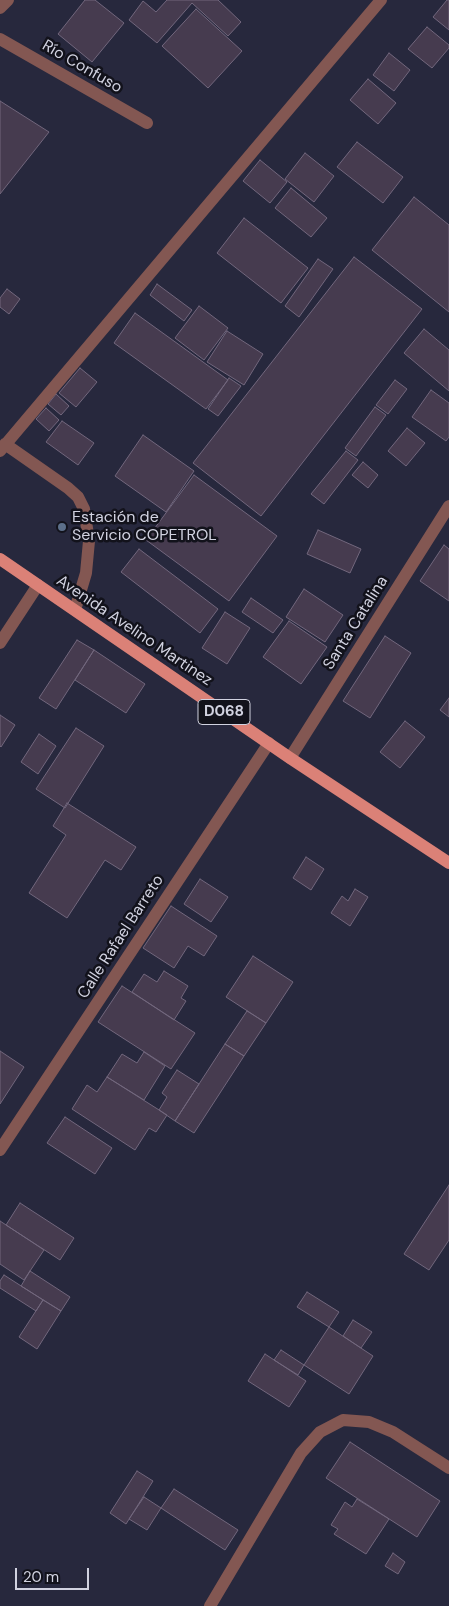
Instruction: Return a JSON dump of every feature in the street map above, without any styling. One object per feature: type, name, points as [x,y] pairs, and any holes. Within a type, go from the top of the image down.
[{"type":"main road","name":"Avenida Avelino Martinez","points":[[0,559],[290,758],[449,863]]},
{"type":"street","points":[[0,8],[8,0]]},
{"type":"street","points":[[75,610],[86,574],[89,541],[84,509],[78,497],[68,488],[3,448],[381,0]]},
{"type":"street","name":"Río Confuso","points":[[0,39],[148,124]]},
{"type":"street","name":"Santa Catalina","points":[[290,758],[449,506]]},
{"type":"street","points":[[0,643],[38,585]]},
{"type":"street","name":"Calle Rafael Barreto","points":[[0,1150],[269,743]]},
{"type":"street","points":[[210,1606],[301,1453],[320,1432],[343,1420],[369,1422],[393,1432],[449,1468]]},
{"type":"building","points":[[85,0],[95,0],[124,23],[92,62],[58,34]]},
{"type":"building","points":[[167,0],[218,0],[241,22],[228,36],[192,3],[157,43],[129,20],[143,1],[156,12]]},
{"type":"building","points":[[449,0],[449,30],[433,17]]},
{"type":"building","points":[[196,9],[242,51],[208,88],[162,46]]},
{"type":"building","points":[[427,27],[449,45],[449,48],[432,68],[408,49]]},
{"type":"building","points":[[389,53],[410,70],[394,91],[373,75]]},
{"type":"building","points":[[368,79],[396,103],[378,124],[350,100]]},
{"type":"building","points":[[0,101],[49,132],[0,194]]},
{"type":"building","points":[[357,142],[403,177],[383,203],[337,167]]},
{"type":"building","points":[[305,153],[334,176],[314,202],[285,179]]},
{"type":"building","points":[[260,160],[287,182],[270,203],[243,181]]},
{"type":"building","points":[[291,188],[327,218],[311,237],[275,208]]},
{"type":"building","points":[[414,197],[449,225],[449,312],[372,250]]},
{"type":"building","points":[[244,218],[308,268],[281,303],[217,253]]},
{"type":"building","points":[[354,257],[422,309],[261,516],[193,463]]},
{"type":"building","points":[[318,259],[333,269],[299,317],[285,306]]},
{"type":"building","points":[[157,284],[192,310],[184,321],[150,295]]},
{"type":"building","points":[[7,289],[20,299],[9,314],[0,307],[0,298]]},
{"type":"building","points":[[199,306],[228,328],[204,360],[175,338]]},
{"type":"building","points":[[135,313],[228,380],[206,409],[114,343]]},
{"type":"building","points":[[424,329],[449,350],[449,391],[404,353]]},
{"type":"building","points":[[227,331],[263,354],[244,385],[207,362]]},
{"type":"building","points":[[80,368],[97,382],[76,407],[59,393]]},
{"type":"building","points":[[229,378],[241,386],[218,416],[208,409]]},
{"type":"building","points":[[395,380],[407,389],[388,414],[376,405]]},
{"type":"building","points":[[431,390],[449,403],[449,437],[446,441],[412,417]]},
{"type":"building","points":[[56,394],[69,406],[61,415],[48,404]]},
{"type":"building","points":[[375,407],[386,415],[356,456],[345,448]]},
{"type":"building","points":[[46,408],[59,420],[49,431],[36,419]]},
{"type":"building","points":[[62,421],[94,443],[78,465],[46,442]]},
{"type":"building","points":[[407,428],[425,443],[406,466],[388,451]]},
{"type":"building","points":[[143,435],[194,471],[166,512],[115,476]]},
{"type":"building","points":[[346,451],[358,460],[324,504],[311,494]]},
{"type":"building","points":[[363,462],[378,475],[368,488],[352,475]]},
{"type":"building","points":[[194,475],[277,536],[229,601],[146,540]]},
{"type":"building","points":[[318,530],[361,549],[350,573],[307,554]]},
{"type":"building","points":[[444,545],[449,549],[449,601],[420,581]]},
{"type":"building","points":[[139,549],[218,609],[200,633],[121,572]]},
{"type":"building","points":[[304,589],[343,615],[325,642],[286,617]]},
{"type":"building","points":[[251,598],[283,620],[273,633],[242,612]]},
{"type":"building","points":[[225,612],[250,628],[227,664],[202,648]]},
{"type":"building","points":[[289,621],[327,647],[301,684],[263,657]]},
{"type":"building","points":[[385,636],[411,653],[370,718],[343,701]]},
{"type":"building","points":[[77,640],[94,650],[56,709],[39,698]]},
{"type":"building","points":[[94,650],[145,684],[126,713],[75,680]]},
{"type":"building","points":[[449,698],[449,717],[440,710]]},
{"type":"building","points":[[0,715],[15,725],[1,747],[0,746]]},
{"type":"building","points":[[405,721],[425,737],[400,768],[380,752]]},
{"type":"building","points":[[76,728],[104,746],[65,808],[36,789]]},
{"type":"building","points":[[39,734],[56,746],[38,774],[21,762]]},
{"type":"building","points":[[67,803],[136,847],[121,870],[105,860],[67,918],[29,893],[66,835],[53,826]]},
{"type":"building","points":[[306,857],[324,869],[311,890],[293,878]]},
{"type":"building","points":[[200,879],[228,897],[211,922],[184,904]]},
{"type":"building","points":[[355,889],[368,897],[350,926],[331,913],[342,896],[348,901]]},
{"type":"building","points":[[171,906],[217,936],[204,956],[188,946],[174,968],[143,948]]},
{"type":"building","points":[[253,956],[293,982],[266,1023],[226,997]]},
{"type":"building","points":[[164,971],[188,986],[181,998],[186,1001],[174,1020],[132,992],[144,974],[157,982]]},
{"type":"building","points":[[122,986],[195,1033],[171,1069],[98,1022]]},
{"type":"building","points":[[247,1011],[266,1023],[244,1056],[225,1044]]},
{"type":"building","points":[[225,1044],[244,1056],[194,1133],[175,1121]]},
{"type":"building","points":[[0,1051],[24,1067],[0,1104]]},
{"type":"building","points":[[144,1052],[165,1066],[144,1100],[107,1077],[122,1054],[137,1063]]},
{"type":"building","points":[[177,1070],[199,1084],[175,1121],[159,1110],[167,1097],[162,1093]]},
{"type":"building","points":[[107,1077],[167,1115],[156,1132],[149,1128],[135,1150],[72,1109],[87,1085],[97,1092]]},
{"type":"building","points":[[65,1117],[112,1148],[95,1174],[47,1143]]},
{"type":"building","points":[[449,1185],[449,1240],[429,1270],[404,1254]]},
{"type":"building","points":[[20,1203],[74,1238],[60,1260],[6,1225]]},
{"type":"building","points":[[0,1221],[44,1250],[24,1280],[0,1264]]},
{"type":"building","points":[[30,1271],[70,1297],[61,1311],[21,1286]]},
{"type":"building","points":[[4,1275],[43,1300],[36,1311],[0,1288],[0,1281]]},
{"type":"building","points":[[307,1292],[339,1312],[329,1327],[297,1307]]},
{"type":"building","points":[[43,1300],[61,1311],[37,1349],[19,1337]]},
{"type":"building","points":[[353,1320],[372,1332],[361,1348],[343,1336]]},
{"type":"building","points":[[329,1327],[373,1356],[349,1394],[304,1365]]},
{"type":"building","points":[[281,1350],[304,1365],[298,1375],[274,1360]]},
{"type":"building","points":[[265,1354],[306,1381],[289,1407],[248,1381]]},
{"type":"building","points":[[350,1442],[440,1501],[417,1537],[326,1478]]},
{"type":"building","points":[[137,1471],[153,1481],[126,1524],[110,1513]]},
{"type":"building","points":[[174,1489],[238,1530],[225,1550],[161,1508]]},
{"type":"building","points":[[144,1497],[161,1508],[147,1530],[129,1519]]},
{"type":"building","points":[[357,1499],[389,1519],[366,1554],[334,1534],[338,1529],[331,1525],[345,1502],[352,1507]]},
{"type":"building","points":[[393,1553],[405,1562],[398,1574],[385,1566]]},
{"type":"place","name":"Estación de Servicio COPETROL","points":[[62,527]]}]
